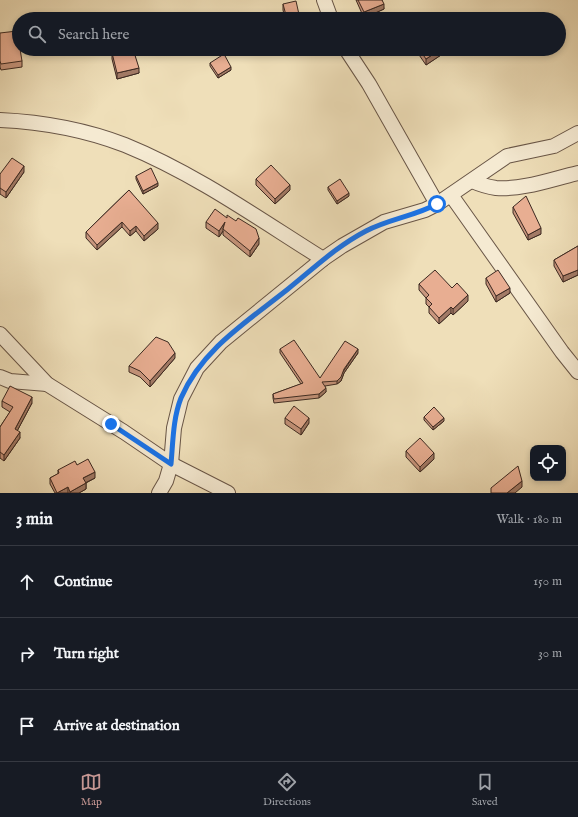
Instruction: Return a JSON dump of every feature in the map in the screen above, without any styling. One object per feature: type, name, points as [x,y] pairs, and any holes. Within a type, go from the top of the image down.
[{"type":"street","points":[[324,0],[328,12]]},
{"type":"street","points":[[351,56],[369,84],[437,204]]},
{"type":"street","points":[[0,120],[77,130],[125,145],[191,176],[323,259]]},
{"type":"street","points":[[159,493],[166,481],[171,464],[174,428],[181,399],[197,368],[221,342],[323,259],[366,231],[384,222],[425,210],[437,204],[472,182],[488,167],[507,156],[554,146],[575,138]]},
{"type":"street","points":[[472,182],[495,188],[512,187],[578,173]]},
{"type":"street","points":[[451,195],[562,352],[578,372]]},
{"type":"street","points":[[0,334],[47,384],[124,432],[171,464],[228,493]]},
{"type":"street","points":[[0,377],[10,380],[47,384]]},
{"type":"building","points":[[358,0],[382,0],[384,4],[364,12]]},
{"type":"building","points":[[296,1],[298,12],[285,12],[283,4]]},
{"type":"building","points":[[12,32],[12,56],[21,56],[22,61],[1,64],[0,33]]},
{"type":"building","points":[[113,56],[135,56],[139,68],[117,73]]},
{"type":"building","points":[[221,56],[225,56],[231,67],[218,75],[210,63]]},
{"type":"building","points":[[12,158],[24,166],[6,192],[0,188],[0,174]]},
{"type":"building","points":[[271,165],[290,185],[275,199],[256,179]]},
{"type":"building","points":[[151,168],[158,183],[143,191],[136,176]]},
{"type":"building","points":[[340,179],[349,193],[337,201],[328,187]]},
{"type":"building","points":[[129,190],[158,223],[144,236],[136,226],[130,231],[122,222],[97,245],[86,232]]},
{"type":"building","points":[[526,196],[541,228],[528,235],[513,207]]},
{"type":"building","points":[[215,209],[227,218],[227,215],[236,221],[238,218],[256,229],[259,238],[250,251],[223,229],[225,222],[219,231],[206,222]]},
{"type":"building","points":[[578,246],[578,270],[563,276],[554,260]]},
{"type":"building","points":[[435,270],[452,288],[457,283],[468,295],[453,309],[451,307],[439,318],[429,307],[432,304],[426,298],[429,295],[419,284]]},
{"type":"building","points":[[498,270],[510,288],[496,296],[486,278]]},
{"type":"building","points":[[156,337],[168,342],[175,353],[150,381],[140,371],[129,366]]},
{"type":"building","points":[[294,340],[320,378],[345,341],[358,349],[337,381],[322,382],[326,388],[319,394],[274,399],[273,394],[303,383],[280,349]]},
{"type":"building","points":[[10,386],[32,397],[15,429],[20,432],[4,455],[0,452],[0,427],[13,407],[2,401]]},
{"type":"building","points":[[294,406],[309,418],[301,429],[285,418]]},
{"type":"building","points":[[434,407],[444,418],[433,427],[424,417]]},
{"type":"building","points":[[420,438],[434,453],[420,467],[406,451]]},
{"type":"building","points":[[88,459],[95,472],[83,478],[86,483],[70,492],[68,487],[57,493],[50,478],[59,473],[58,470],[75,461],[77,465]]},
{"type":"building","points":[[518,466],[522,481],[507,493],[491,493],[491,488]]},
{"type":"route","points":[[111,424],[171,464],[174,428],[181,399],[197,368],[221,342],[323,259],[342,246],[384,222],[425,210],[437,204]]}]
